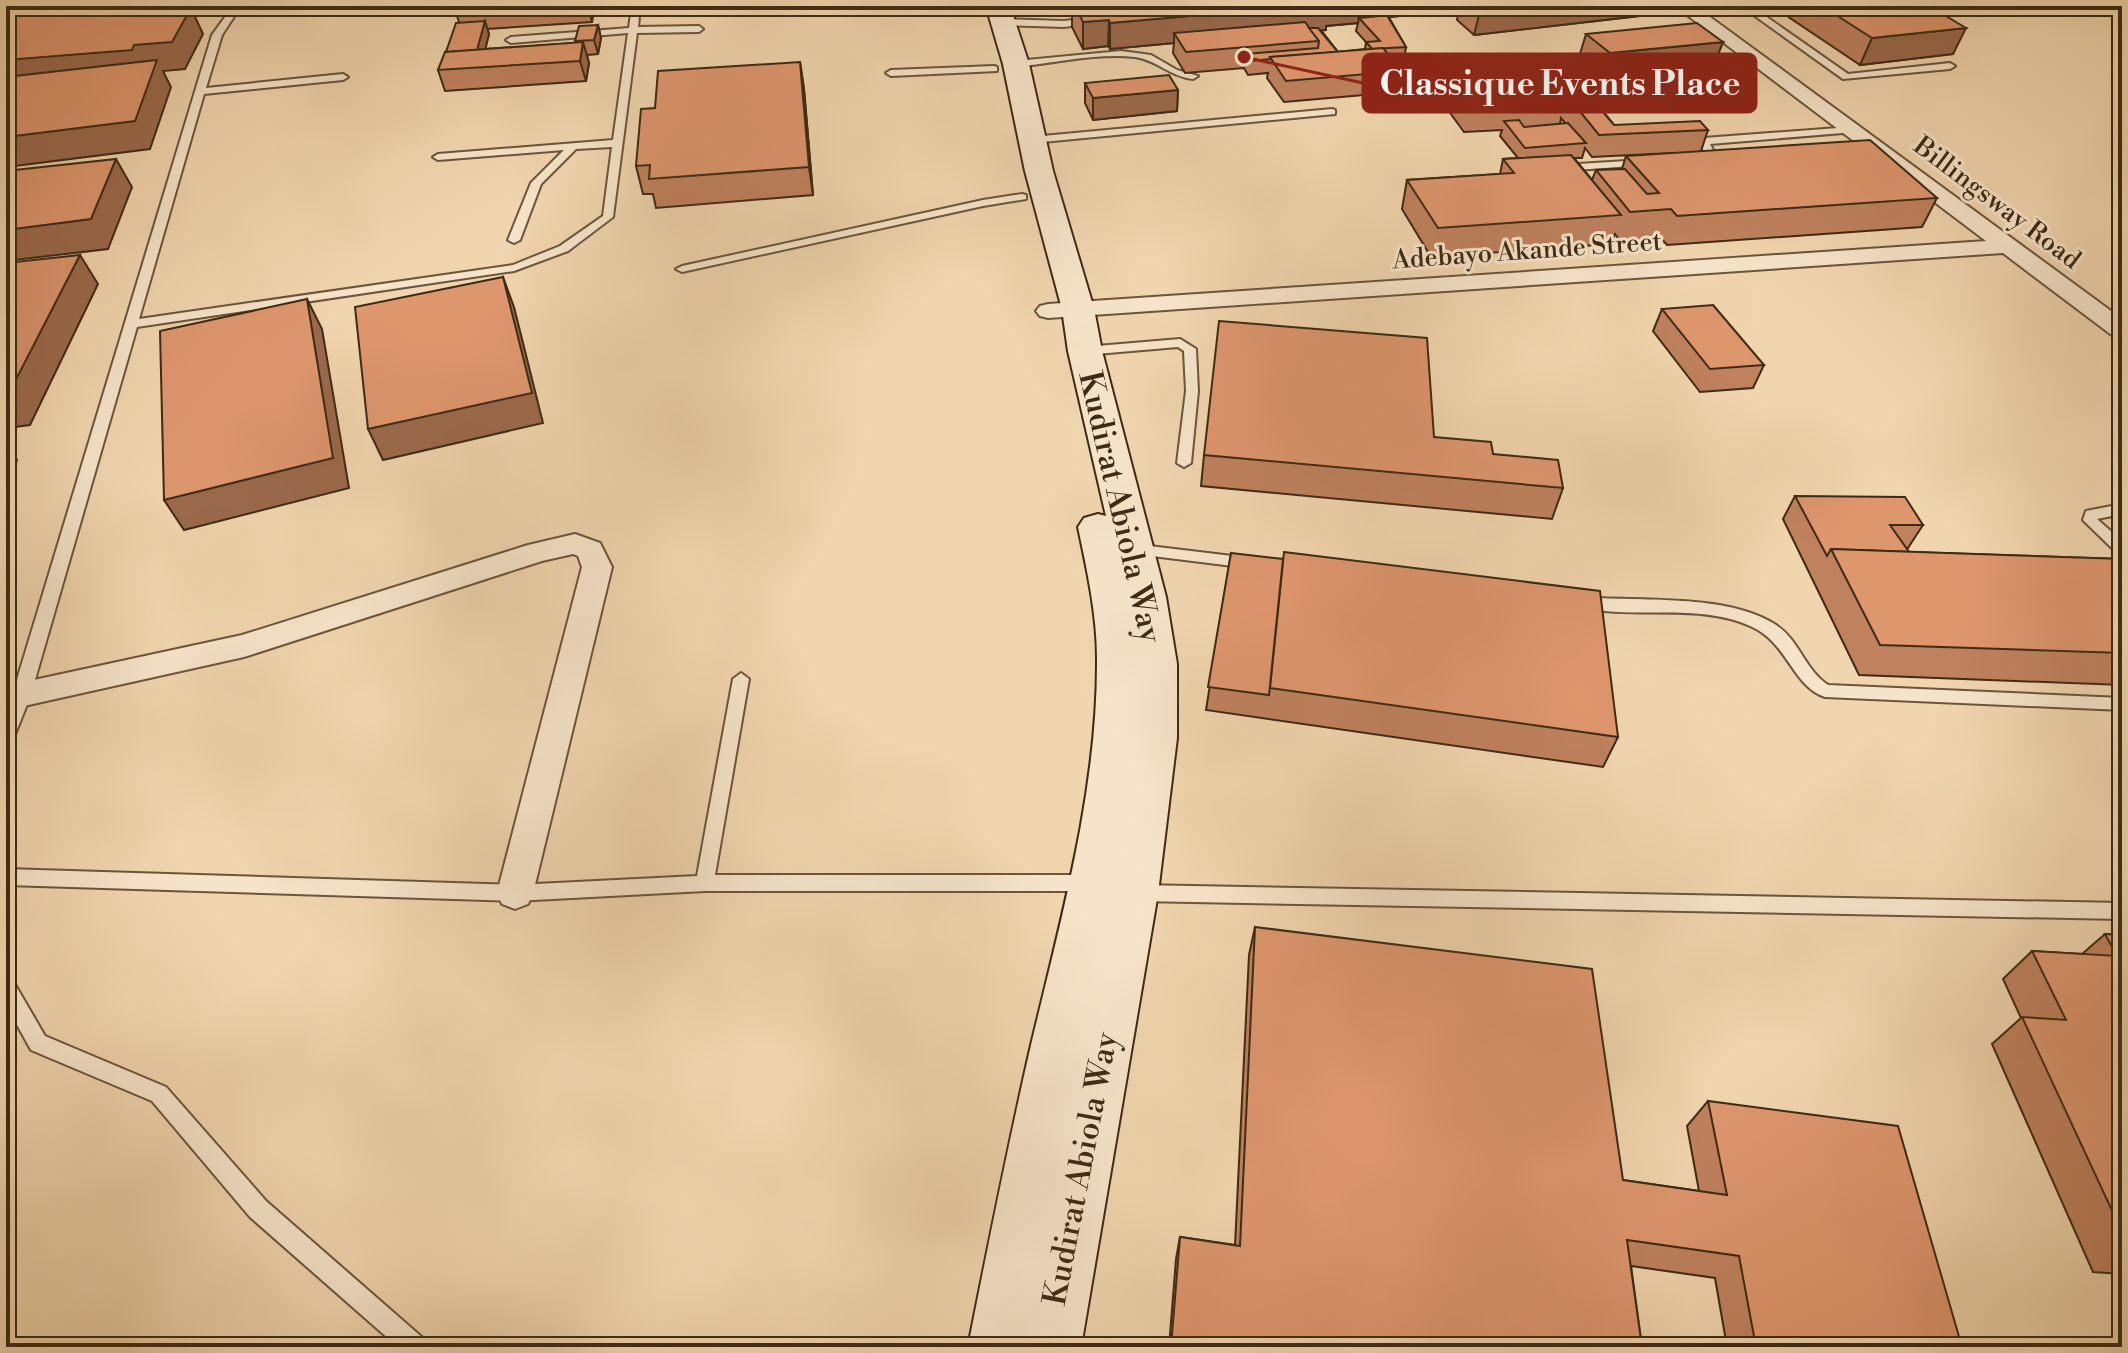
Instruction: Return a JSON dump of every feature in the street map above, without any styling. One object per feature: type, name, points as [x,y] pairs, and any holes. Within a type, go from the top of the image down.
[{"type":"main road","name":"Kudirat Abiola Way","points":[[994,11],[1005,67],[1022,197],[1070,324],[1133,549],[1145,597],[1155,664],[1154,738],[1114,888],[1037,1147],[1000,1347]]},
{"type":"main road","name":"Kudirat Abiola Way","points":[[1005,67],[1032,140],[1070,324],[1119,657],[1114,888],[1049,1347]]},
{"type":"street","name":"Billingsway Road","points":[[1684,6],[2122,331]]},
{"type":"street","name":"Adebayo Akande Street","points":[[1070,324],[2009,246]]},
{"type":"street","points":[[14,698],[244,646],[538,552],[575,544],[590,550],[597,567],[515,893]]},
{"type":"lane","points":[[6,737],[14,698],[217,35],[237,6]]},
{"type":"lane","points":[[130,324],[514,268],[572,247],[608,217],[636,6]]},
{"type":"lane","points":[[1745,6],[1846,77],[1950,66]]},
{"type":"lane","points":[[994,11],[1064,24],[1109,19]]},
{"type":"lane","points":[[511,40],[633,30],[699,29]]},
{"type":"lane","points":[[891,73],[1005,67],[1124,55],[1148,56],[1177,76],[1193,76]]},
{"type":"lane","points":[[200,92],[343,77]]},
{"type":"lane","points":[[1032,140],[1332,112]]},
{"type":"lane","points":[[1691,160],[1712,158],[1704,141],[1851,130]]},
{"type":"lane","points":[[438,157],[618,143]]},
{"type":"lane","points":[[514,240],[536,183],[573,147]]},
{"type":"lane","points":[[1546,170],[1649,163]]},
{"type":"lane","points":[[682,269],[1022,197]]},
{"type":"lane","points":[[1070,324],[1180,343],[1190,349],[1192,391],[1184,463]]},
{"type":"lane","points":[[2122,509],[2091,514],[2090,520],[2122,549]]},
{"type":"lane","points":[[1133,549],[1272,566]]},
{"type":"lane","points":[[1568,600],[1725,613],[1755,621],[1772,629],[1787,644],[1811,684],[1825,691],[2122,704]]},
{"type":"lane","points":[[705,883],[741,679]]},
{"type":"lane","points":[[6,877],[515,893],[705,883],[1114,888],[2122,911]]},
{"type":"lane","points":[[6,987],[38,1043],[159,1094],[258,1209],[416,1347]]},
{"type":"building","points":[[6,6],[159,6],[156,11],[191,8],[172,42],[134,45],[132,50],[6,60]]},
{"type":"building","points":[[456,6],[522,6],[455,10]]},
{"type":"building","points":[[1075,6],[1303,6],[1110,23],[1109,20],[1083,22]]},
{"type":"building","points":[[1468,6],[1558,6],[1479,15]]},
{"type":"building","points":[[1822,6],[1929,6],[1966,28],[1872,38]]},
{"type":"building","points":[[1385,12],[1406,47],[1372,49],[1366,42],[1380,41],[1359,18],[1379,16],[1375,13]]},
{"type":"building","points":[[485,21],[477,50],[446,52],[456,23]]},
{"type":"building","points":[[1305,22],[1319,41],[1186,52],[1174,33]]},
{"type":"building","points":[[1697,23],[1723,42],[1610,53],[1586,34]]},
{"type":"building","points":[[598,25],[594,40],[575,41],[579,26]]},
{"type":"building","points":[[1309,28],[1318,28],[1338,52],[1250,61],[1245,54],[1318,48],[1319,41]]},
{"type":"building","points":[[583,42],[580,61],[438,70],[445,52]]},
{"type":"building","points":[[1383,48],[1402,71],[1286,81],[1270,57]]},
{"type":"building","points":[[157,60],[135,121],[6,137],[6,77]]},
{"type":"building","points":[[800,62],[809,167],[649,179],[650,165],[636,166],[641,109],[655,108],[658,71]]},
{"type":"building","points":[[1652,66],[1666,81],[1580,85],[1614,125],[1700,121],[1708,130],[1599,135],[1547,71]]},
{"type":"building","points":[[1169,75],[1178,90],[1093,98],[1085,83]]},
{"type":"building","points":[[1519,120],[1524,127],[1568,123],[1586,143],[1525,148],[1504,121]]},
{"type":"building","points":[[1870,140],[1937,198],[1677,216],[1671,209],[1630,212],[1596,170],[1625,169],[1647,194],[1659,193],[1626,156]]},
{"type":"building","points":[[1571,155],[1621,215],[1438,228],[1407,180],[1514,173],[1503,159]]},
{"type":"building","points":[[116,159],[91,219],[6,230],[6,171]]},
{"type":"building","points":[[80,255],[8,395],[6,395],[6,263]]},
{"type":"building","points":[[503,277],[532,393],[368,429],[355,307]]},
{"type":"building","points":[[307,299],[333,458],[164,500],[160,331]]},
{"type":"building","points":[[1713,305],[1764,365],[1710,369],[1662,309]]},
{"type":"building","points":[[1219,321],[1427,338],[1434,437],[1491,442],[1493,454],[1558,460],[1563,488],[1204,455]]},
{"type":"building","points":[[1795,496],[1905,497],[1923,525],[1890,525],[1909,552],[1831,549],[1827,556]]},
{"type":"building","points":[[1831,549],[2122,559],[2122,653],[1880,645]]},
{"type":"building","points":[[1284,552],[1600,591],[1618,737],[1270,688]]},
{"type":"building","points":[[1231,553],[1283,559],[1269,695],[1208,687]]},
{"type":"building","points":[[1255,927],[1592,969],[1623,1180],[1727,1195],[1708,1101],[1898,1126],[1962,1347],[1756,1347],[1739,1256],[1627,1240],[1642,1347],[1171,1347],[1180,1237],[1240,1246]]},
{"type":"building","points":[[2105,934],[2122,935],[2122,1232],[2022,1017],[2066,1020],[2032,951],[2117,956]]},
{"type":"place","name":"Classique Events Place","points":[[1244,57]]}]
